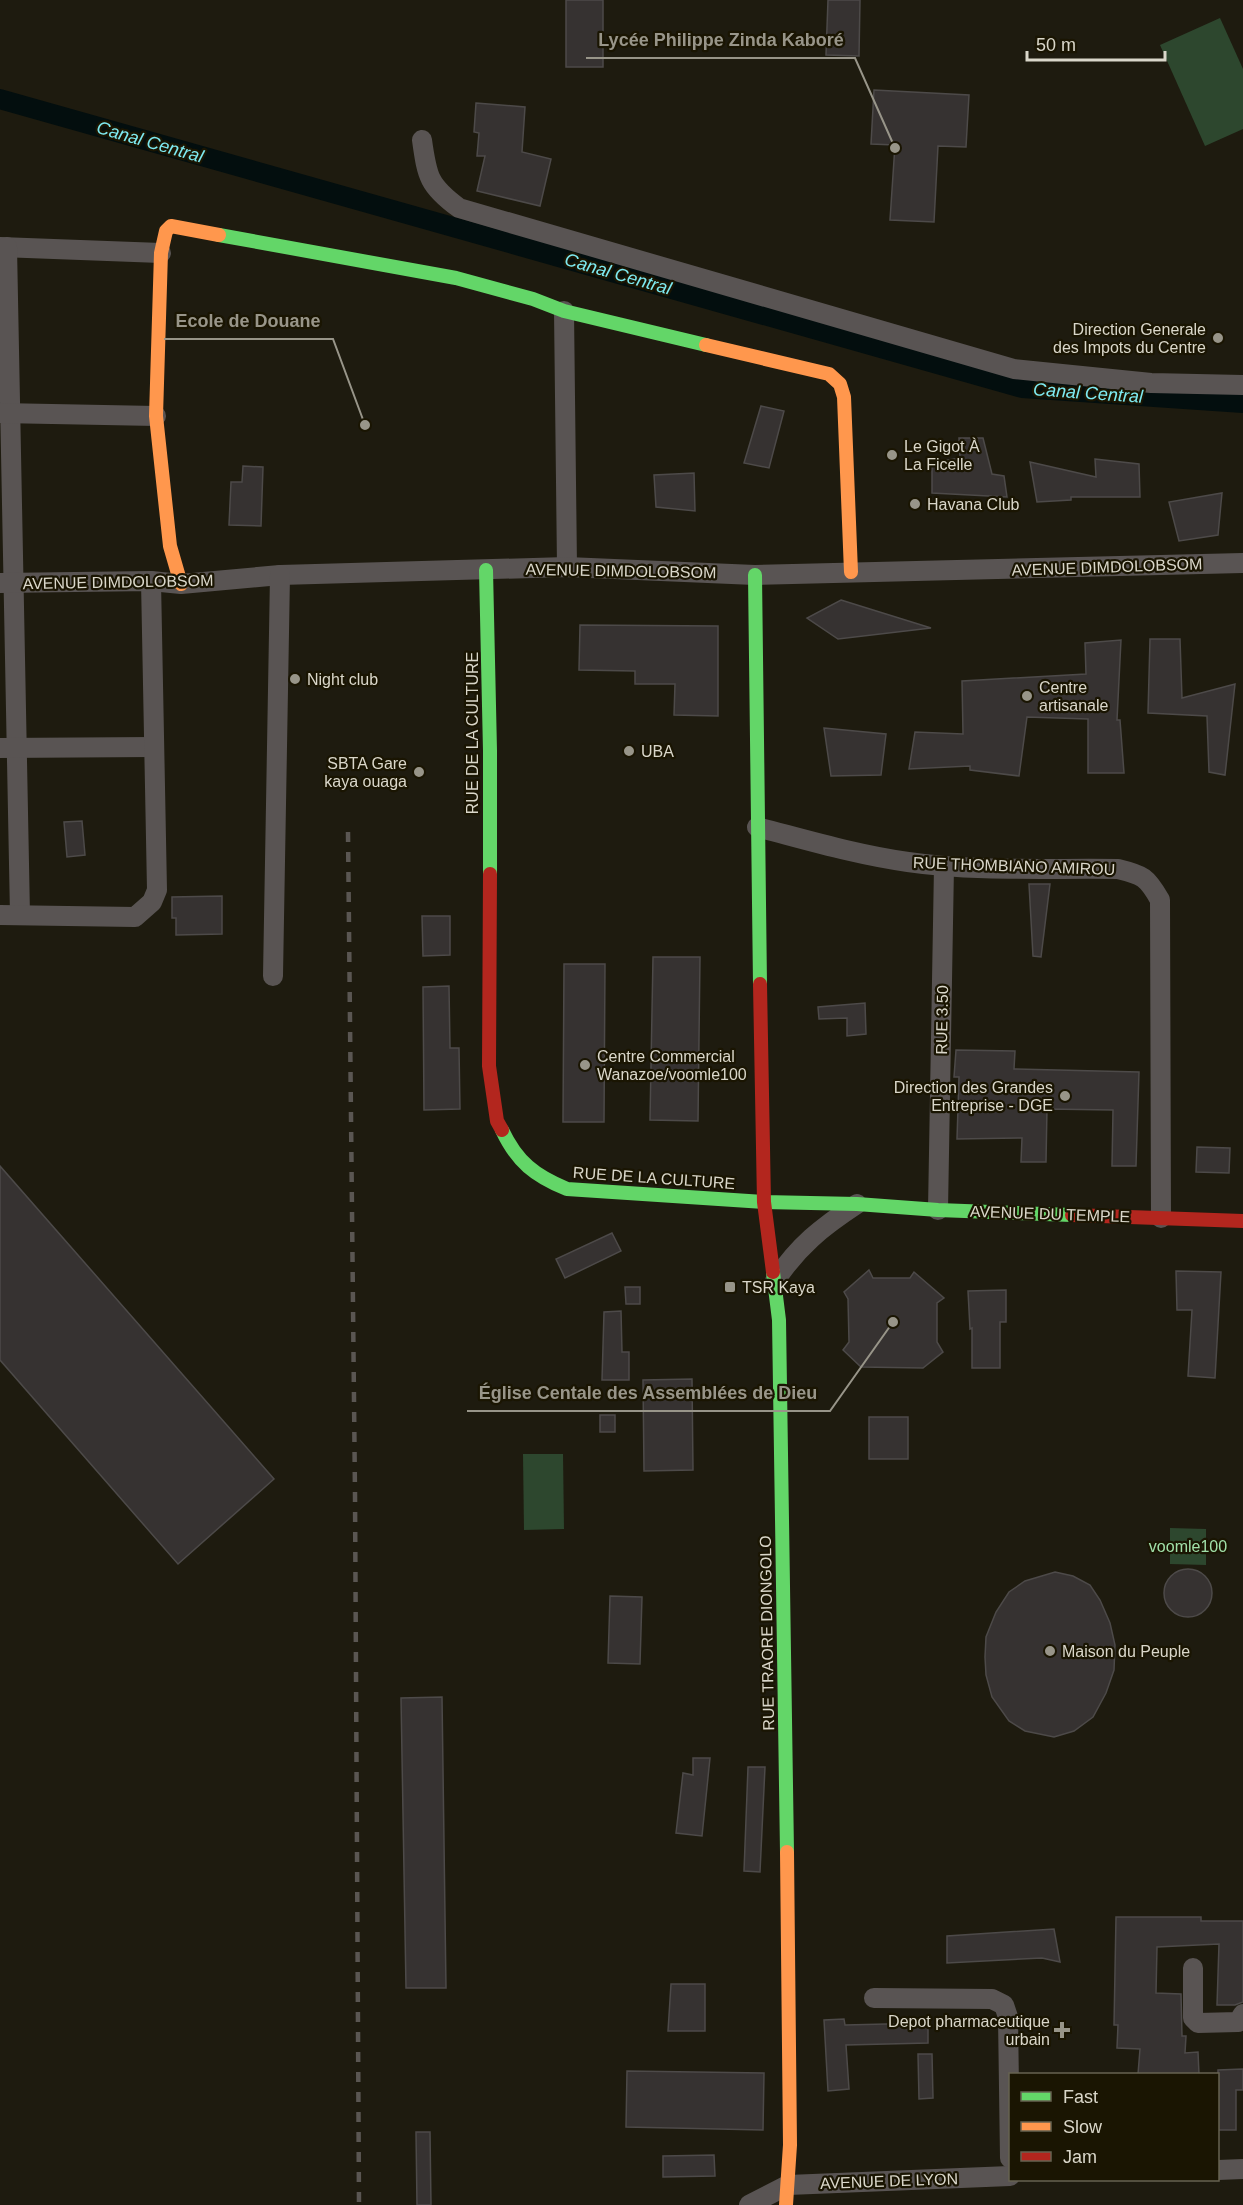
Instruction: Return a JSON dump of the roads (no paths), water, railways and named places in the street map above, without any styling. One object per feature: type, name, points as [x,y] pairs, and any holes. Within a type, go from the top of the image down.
[{"type":"street","points":[[422,141],[425,167],[437,192],[459,208],[1014,369],[1151,383],[1243,385]]},
{"type":"street","points":[[181,584],[170,546],[156,416],[161,254],[166,231],[171,226],[456,278],[533,299],[564,311],[819,371],[837,379],[842,386],[844,397],[851,572]]},
{"type":"street","points":[[21,915],[8,748],[4,247],[161,254]]},
{"type":"street","points":[[564,311],[567,567]]},
{"type":"street","points":[[6,413],[156,416]]},
{"type":"street","name":"AVENUE DIMDOLOBSOM","points":[[6,583],[152,581],[181,584],[280,575],[567,567],[755,575],[1243,563]]},
{"type":"street","name":"RUE DE LA CULTURE","points":[[486,570],[490,751],[489,1066],[497,1121],[509,1145],[525,1164],[542,1179],[567,1189],[764,1202]]},
{"type":"street","points":[[273,976],[280,575]]},
{"type":"street","points":[[755,575],[764,1202]]},
{"type":"street","points":[[0,915],[135,917],[152,902],[157,890],[152,581]]},
{"type":"street","points":[[8,748],[154,747]]},
{"type":"street","name":"RUE THOMBIANO AMIROU","points":[[757,827],[878,857],[944,866],[1118,869],[1141,874],[1160,900],[1161,1218]]},
{"type":"street","name":"RUE 3.50","points":[[939,1210],[944,866]]},
{"type":"street","name":"AVENUE DU TEMPLE","points":[[764,1202],[1243,1221]]},
{"type":"street","name":"RUE TRAORE DIONGOLO","points":[[764,1202],[779,1320],[790,2065],[788,2185]]},
{"type":"street","points":[[775,1281],[804,1243],[857,1204]]},
{"type":"street","points":[[1193,1968],[1193,2018],[1195,2021],[1198,2023],[1238,2022],[1243,2013]]},
{"type":"street","points":[[874,1998],[992,1999],[1004,2005],[1008,2017],[1009,2073]]},
{"type":"street","points":[[1219,2170],[1243,2169]]},
{"type":"street","name":"AVENUE DE LYON","points":[[788,2185],[1009,2176]]},
{"type":"street","points":[[749,2205],[788,2185]]},
{"type":"street","points":[[786,2205],[788,2185]]},
{"type":"waterway","name":"Canal Central","points":[[0,99],[1022,388],[1243,403]]},
{"type":"railway","points":[[348,832],[359,2205]]},
{"type":"place","name":"Lycée Philippe Zinda Kaboré","points":[[895,148]]},
{"type":"place","name":"Direction Generale des Impots du Centre","points":[[1218,338]]},
{"type":"place","name":"Ecole de Douane","points":[[365,425]]},
{"type":"place","name":"Le Gigot À La Ficelle","points":[[892,455]]},
{"type":"place","name":"Havana Club","points":[[915,504]]},
{"type":"place","name":"Night club","points":[[295,679]]},
{"type":"place","name":"Centre artisanale","points":[[1027,696]]},
{"type":"place","name":"UBA","points":[[629,751]]},
{"type":"place","name":"SBTA Gare kaya ouaga","points":[[419,772]]},
{"type":"place","name":"Centre Commercial Wanazoe/voomle100","points":[[585,1065]]},
{"type":"place","name":"Direction des Grandes Entreprise - DGE","points":[[1065,1096]]},
{"type":"place","name":"TSR Kaya","points":[[730,1287]]},
{"type":"place","name":"Église Centale des Assemblées de Dieu","points":[[893,1322]]},
{"type":"place","name":"Maison du Peuple","points":[[1050,1651]]},
{"type":"place","name":"Depot pharmaceutique urbain","points":[[1062,2030]]},
{"type":"park label","name":"voomle100","points":[[1188,1546]]}]
